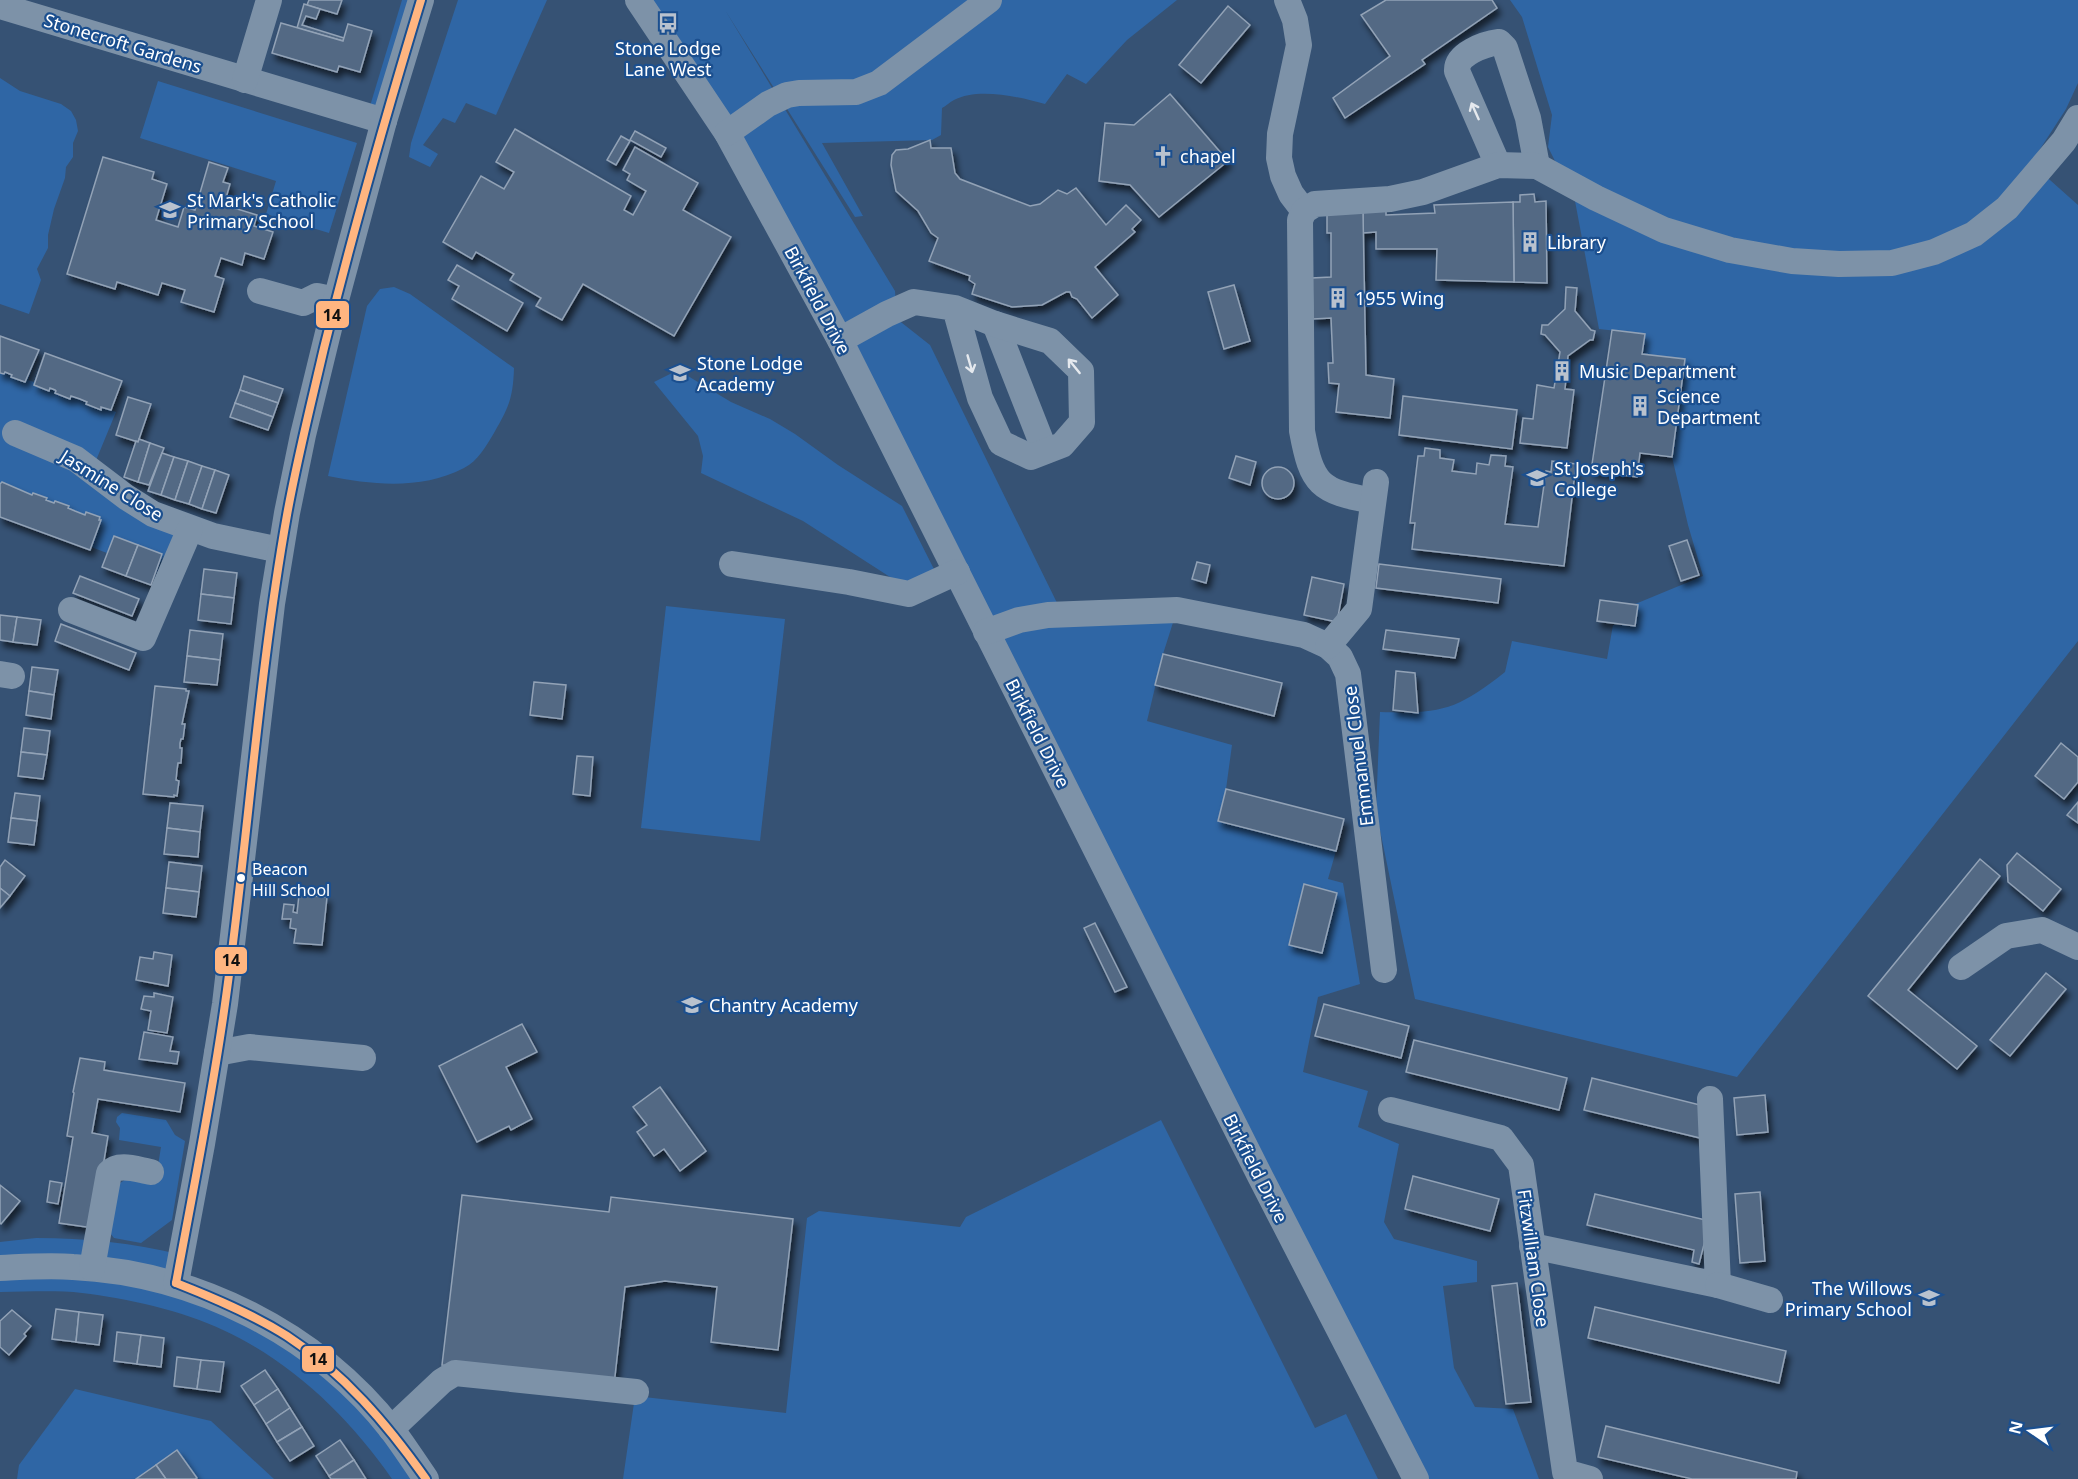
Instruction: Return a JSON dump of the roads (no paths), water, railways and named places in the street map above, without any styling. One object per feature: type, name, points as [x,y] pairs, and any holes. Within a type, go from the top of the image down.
[{"type":"street","points":[[245,80],[269,0]]},
{"type":"street","points":[[176,1283],[217,1053],[234,934],[268,633],[280,550],[303,435],[336,300],[384,121],[421,0]]},
{"type":"street","name":"Birkfield Drive","points":[[638,0],[727,133],[840,340],[1266,1189],[1416,1479]]},
{"type":"street","points":[[727,133],[768,104],[787,95],[856,92],[879,83],[989,0]]},
{"type":"street","points":[[1287,0],[1295,20],[1299,45],[1280,134],[1279,158],[1282,176],[1304,211]]},
{"type":"street","name":"Stonecroft Gardens","points":[[0,6],[384,121]]},
{"type":"street","points":[[1498,165],[1457,71],[1457,65],[1461,59],[1481,47],[1499,42],[1505,48],[1528,118],[1537,166]]},
{"type":"street","points":[[986,632],[1019,620],[1041,616],[1177,610],[1304,635],[1328,645],[1359,609],[1375,491],[1342,495],[1326,486],[1314,475],[1307,462],[1302,431],[1300,220],[1304,211],[1315,204],[1390,200],[1423,192],[1498,165],[1537,166],[1596,198],[1664,230],[1730,250],[1792,261],[1839,264],[1892,263],[1934,252],[1974,234],[2007,208],[2064,141],[2078,118]]},
{"type":"street","points":[[260,291],[303,303],[316,296],[336,300]]},
{"type":"street","points":[[840,340],[886,314],[914,302],[955,308],[994,324],[1050,341],[1081,371],[1082,422],[1062,445],[1031,456],[1001,443],[980,398],[955,308]]},
{"type":"street","points":[[994,324],[1045,452]]},
{"type":"street","name":"Jasmine Close","points":[[15,433],[72,456],[138,505],[190,529],[223,539],[280,550]]},
{"type":"street","points":[[71,610],[143,638],[190,529]]},
{"type":"street","points":[[732,564],[849,582],[909,594],[957,573]]},
{"type":"street","name":"Emmanuel Close","points":[[1328,645],[1340,657],[1348,674],[1384,970]]},
{"type":"street","points":[[1961,967],[2006,936],[2033,931],[2042,930],[2078,947]]},
{"type":"street","points":[[217,1053],[249,1047],[363,1058]]},
{"type":"street","points":[[1710,1099],[1718,1286]]},
{"type":"street","name":"Fitzwilliam Close","points":[[1391,1110],[1501,1138],[1521,1165],[1565,1472],[1590,1479]]},
{"type":"street","points":[[92,1268],[109,1173],[119,1167],[151,1172]]},
{"type":"street","points":[[1532,1246],[1718,1286],[1770,1300]]},
{"type":"street","points":[[0,1268],[58,1266],[139,1275],[176,1283],[236,1307],[289,1337],[331,1368],[391,1429],[426,1479]]},
{"type":"street","points":[[391,1429],[442,1381],[455,1373],[636,1392]]},
{"type":"place","name":"Stone Lodge Lane West","points":[[668,23]]},
{"type":"place","name":"chapel","points":[[1163,156]]},
{"type":"place","name":"St Mark's Catholic Primary School","points":[[170,210]]},
{"type":"place","name":"Library","points":[[1530,242]]},
{"type":"place","name":"1955 Wing","points":[[1338,298]]},
{"type":"place","name":"Music Department","points":[[1562,371]]},
{"type":"place","name":"Stone Lodge Academy","points":[[680,373]]},
{"type":"place","name":"Science Department","points":[[1640,406]]},
{"type":"place","name":"St Joseph's College","points":[[1537,478]]},
{"type":"place","name":"Beacon Hill School","points":[[241,878]]},
{"type":"place","name":"Chantry Academy","points":[[692,1005]]},
{"type":"place","name":"The Willows Primary School","points":[[1929,1298]]}]
